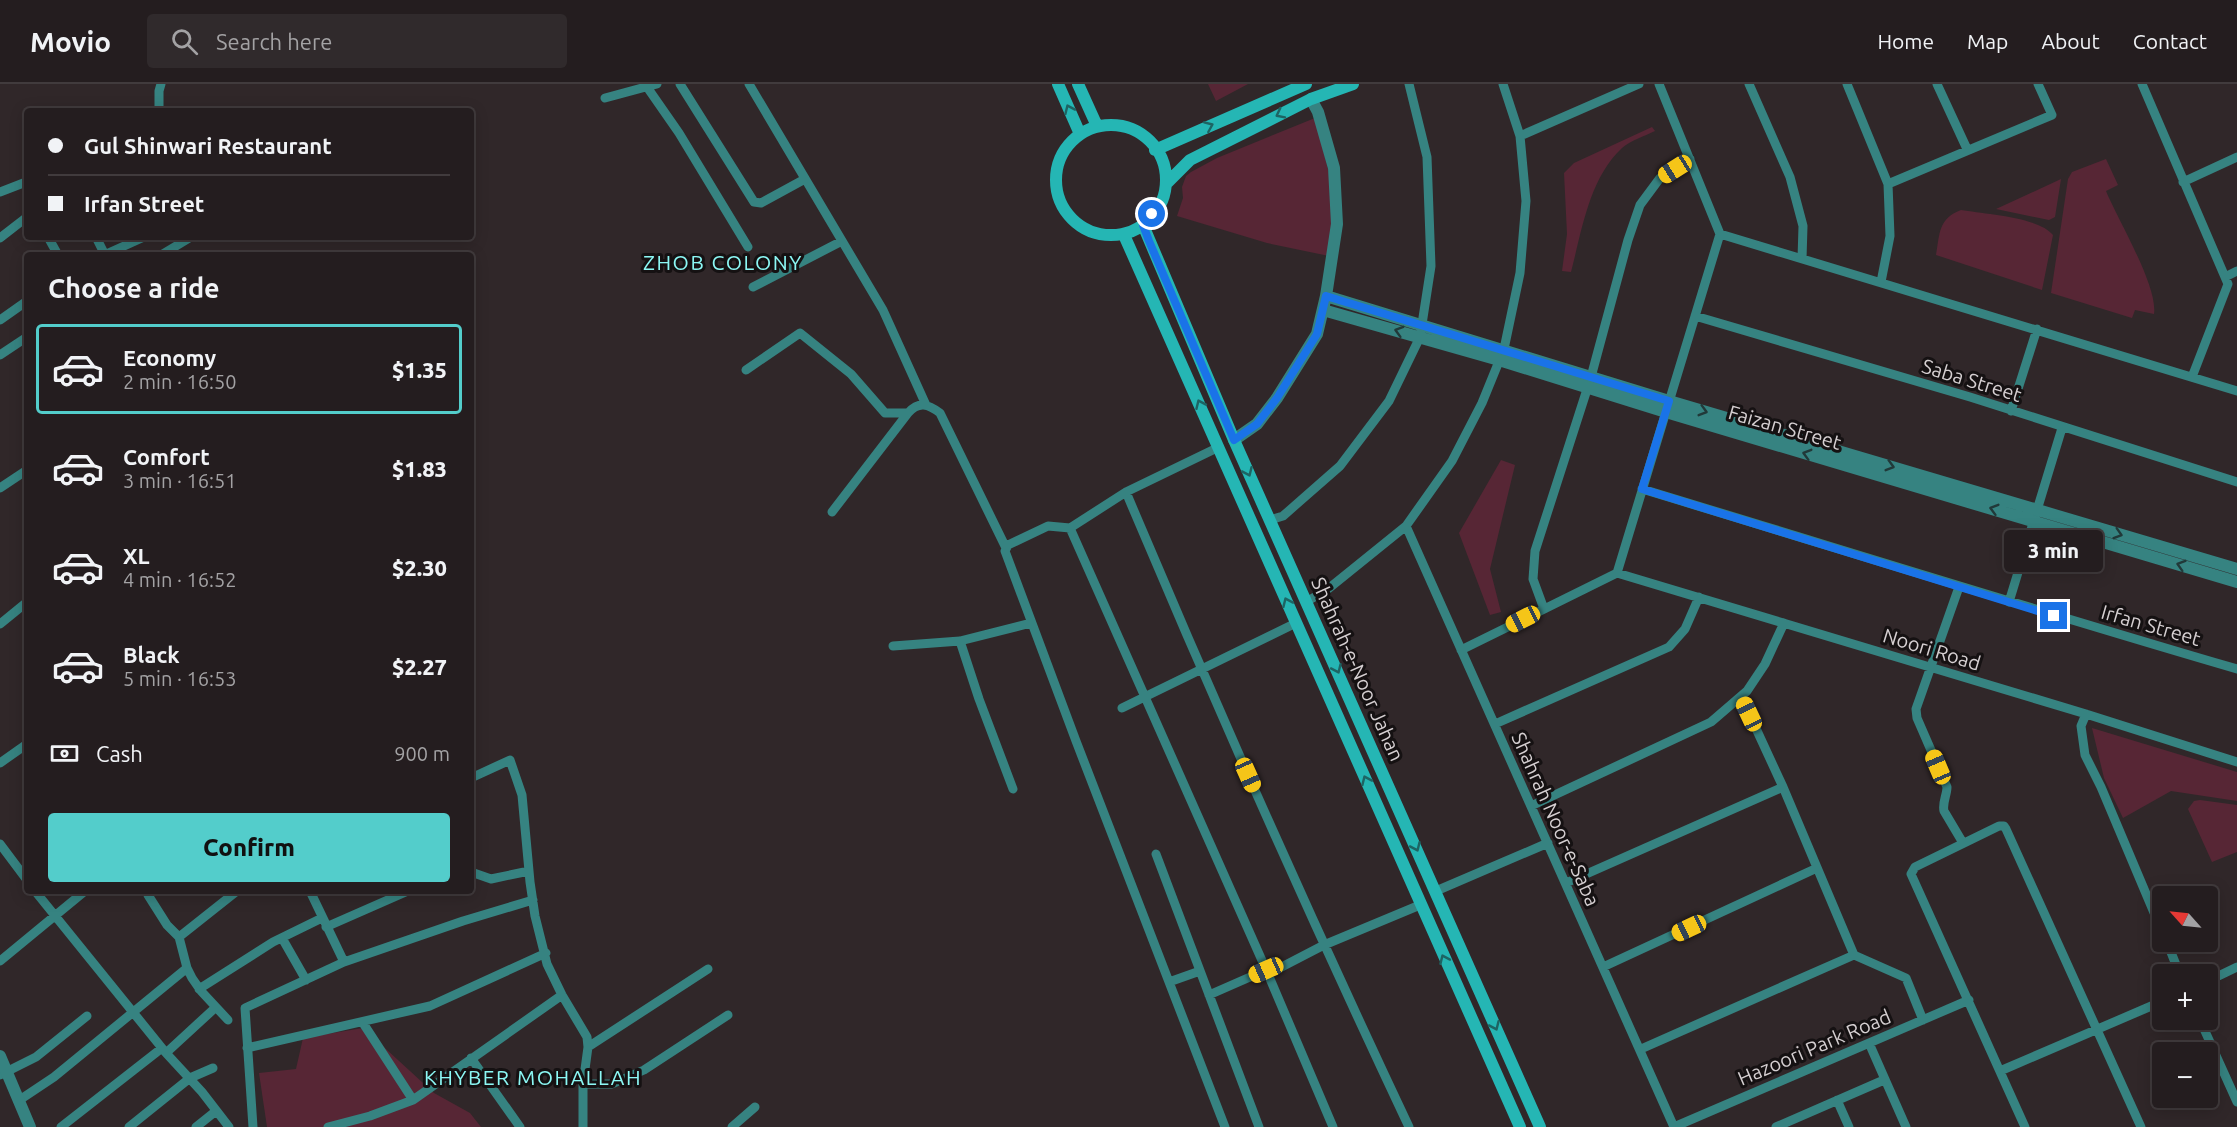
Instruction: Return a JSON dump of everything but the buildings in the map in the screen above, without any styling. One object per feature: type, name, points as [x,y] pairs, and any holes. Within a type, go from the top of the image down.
[{"type":"main road","points":[[1058,84],[1080,134]]},
{"type":"main road","points":[[1078,84],[1097,126]]},
{"type":"main road","points":[[1155,150],[1305,84]]},
{"type":"main road","points":[[1166,184],[1190,160],[1311,99],[1353,84]]},
{"type":"main road","points":[[1122,125],[1144,135],[1161,156],[1166,184],[1161,203],[1143,225],[1124,235],[1104,236],[1082,228],[1066,213],[1059,200],[1056,171],[1061,156],[1080,134],[1097,126],[1122,125]]},
{"type":"main road","name":"Shahrah-e-Noor Jahan","points":[[1143,225],[1234,440],[1540,1127]]},
{"type":"main road","name":"Shahrah-e-Noor Jahan","points":[[1124,235],[1520,1127]]},
{"type":"main road","points":[[1311,656],[1328,648]]},
{"type":"main road","points":[[1487,1053],[1504,1046]]},
{"type":"street","points":[[159,108],[161,84]]},
{"type":"street","points":[[605,98],[657,84]]},
{"type":"street","points":[[680,84],[754,202],[761,203],[805,179]]},
{"type":"street","points":[[749,84],[883,310],[926,405]]},
{"type":"street","points":[[1270,520],[1283,516],[1340,466],[1389,401],[1421,331],[1431,266],[1427,157],[1409,84]]},
{"type":"street","points":[[1306,602],[1328,589],[1406,525],[1452,461],[1482,403],[1502,355],[1520,273],[1526,201],[1520,136],[1503,84]]},
{"type":"street","points":[[1520,136],[1639,84]]},
{"type":"street","points":[[1461,650],[1617,573],[1720,234],[1659,84]]},
{"type":"street","points":[[1749,84],[1790,177],[1803,226],[1802,259]]},
{"type":"street","points":[[1847,84],[1888,184],[1890,236],[1881,282]]},
{"type":"street","points":[[1937,84],[1967,149]]},
{"type":"street","points":[[1888,184],[2052,115],[2038,84]]},
{"type":"street","points":[[2145,85],[2228,285],[2192,377]]},
{"type":"street","points":[[647,87],[679,133],[748,247]]},
{"type":"street","points":[[1234,440],[1257,424],[1277,398],[1317,334],[1323,310],[1336,224],[1335,168],[1318,112],[1311,99]]},
{"type":"street","points":[[2184,182],[2237,157]]},
{"type":"street","points":[[1544,609],[1533,579],[1535,551],[1589,382],[1628,240],[1640,205],[1660,178],[1690,159]]},
{"type":"street","points":[[0,192],[24,183]]},
{"type":"street","points":[[0,238],[24,219]]},
{"type":"street","points":[[1720,234],[2237,391]]},
{"type":"street","points":[[111,252],[137,240]]},
{"type":"street","points":[[166,252],[185,240]]},
{"type":"street","points":[[753,287],[842,241]]},
{"type":"street","points":[[2224,277],[2237,272]]},
{"type":"street","name":"Faizan Street","points":[[1326,296],[1421,331],[1667,407],[2035,515],[2237,569]]},
{"type":"street","points":[[0,320],[24,303]]},
{"type":"street","name":"Faizan Street","points":[[1323,310],[1421,331]]},
{"type":"street","name":"Saba Street","points":[[1695,316],[1970,397],[2237,482]]},
{"type":"street","points":[[2011,411],[2037,329]]},
{"type":"street","points":[[746,370],[800,333],[851,374],[882,411],[908,413]]},
{"type":"street","points":[[0,355],[24,339]]},
{"type":"street","points":[[832,512],[917,404],[926,405],[940,413],[1006,548],[1006,555],[1031,623],[1225,1127]]},
{"type":"street","points":[[2009,602],[2062,428]]},
{"type":"street","points":[[1006,548],[1048,526],[1070,528],[1126,492],[1219,447]]},
{"type":"street","points":[[0,488],[24,472]]},
{"type":"street","name":"Irfan Street","points":[[1642,489],[1959,587],[2237,669]]},
{"type":"street","points":[[1126,492],[1200,668],[1324,945],[1409,1127]]},
{"type":"street","name":"Faizan Street","points":[[2035,515],[2237,582]]},
{"type":"street","name":"Shahrah Noor-e-Saba","points":[[1406,525],[1674,1127]]},
{"type":"street","points":[[1070,528],[1267,972],[1333,1127]]},
{"type":"street","name":"Noori Road","points":[[1617,573],[2086,714],[2237,762]]},
{"type":"street","points":[[1959,587],[1916,709],[1917,718],[1947,787],[1944,811],[1964,843]]},
{"type":"street","points":[[1495,724],[1669,646],[1685,629],[1699,597]]},
{"type":"street","points":[[0,624],[24,604]]},
{"type":"street","points":[[893,646],[960,641],[1031,623]]},
{"type":"street","points":[[1122,708],[1296,623]]},
{"type":"street","points":[[1531,806],[1711,722],[1747,691],[1765,664],[1784,623]]},
{"type":"street","points":[[960,641],[1013,789]]},
{"type":"street","points":[[1741,696],[1783,787],[1854,955],[1906,978],[1923,1020]]},
{"type":"street","points":[[2086,714],[2081,726],[2085,755],[2101,787],[2152,908]]},
{"type":"street","points":[[0,763],[24,746]]},
{"type":"street","points":[[474,777],[510,760],[522,795],[535,916],[547,964],[562,995],[583,1028],[588,1047],[583,1084],[583,1127]]},
{"type":"street","points":[[1566,883],[1783,787]]},
{"type":"street","points":[[2025,1127],[1911,874],[1915,867],[1999,826],[2004,826],[2141,1127]]},
{"type":"street","points":[[1436,891],[1548,843]]},
{"type":"street","points":[[0,844],[24,876]]},
{"type":"street","points":[[1156,854],[1258,1127]]},
{"type":"street","points":[[1603,967],[1817,868]]},
{"type":"street","points":[[474,873],[491,879],[529,871]]},
{"type":"street","points":[[37,894],[229,1127]]},
{"type":"street","points":[[0,961],[81,894]]},
{"type":"street","points":[[178,937],[233,894]]},
{"type":"street","points":[[311,894],[344,963]]},
{"type":"street","points":[[199,989],[282,938],[400,894]]},
{"type":"street","points":[[148,895],[178,937],[186,968],[199,989],[228,1020]]},
{"type":"street","points":[[253,1127],[245,1008],[344,963],[463,921],[533,900]]},
{"type":"street","points":[[1209,995],[1420,905]]},
{"type":"street","points":[[282,938],[306,980]]},
{"type":"street","points":[[247,1048],[430,1006],[546,953]]},
{"type":"street","points":[[1641,1049],[1854,955]]},
{"type":"street","points":[[2218,976],[2237,967]]},
{"type":"street","points":[[18,1101],[54,1077],[186,968]]},
{"type":"street","points":[[588,1047],[708,969]]},
{"type":"street","points":[[1169,982],[1200,971]]},
{"type":"street","points":[[328,1127],[370,1116],[413,1100],[562,995]]},
{"type":"street","name":"Hazoori Park Road","points":[[1674,1127],[1969,1000]]},
{"type":"street","points":[[2000,1071],[2152,1006]]},
{"type":"street","points":[[61,1127],[164,1050],[216,1007]]},
{"type":"street","points":[[583,1084],[612,1084],[644,1070],[728,1015]]},
{"type":"street","points":[[3,1074],[36,1057],[87,1016]]},
{"type":"street","points":[[363,1023],[413,1100]]},
{"type":"street","points":[[2205,1030],[2237,1102]]},
{"type":"street","points":[[1869,1043],[1906,1127]]},
{"type":"street","points":[[0,1056],[3,1074],[30,1127]]},
{"type":"street","points":[[471,1058],[520,1127]]},
{"type":"street","points":[[129,1127],[190,1078],[213,1068]]},
{"type":"street","points":[[1776,1127],[1794,1123],[1837,1100],[1884,1080]]},
{"type":"street","points":[[1837,1100],[1849,1127]]},
{"type":"street","points":[[732,1127],[755,1107]]},
{"type":"street","points":[[196,1127],[216,1111]]},
{"type":"shaded area","points":[[1208,84],[1248,84],[1216,101]]},
{"type":"shaded area","points":[[1315,118],[1331,181],[1332,219],[1329,256],[1267,243],[1177,216],[1183,198],[1182,187],[1186,176],[1191,172],[1217,158]]},
{"type":"shaded area","points":[[1652,127],[1655,131],[1622,148],[1602,175],[1588,206],[1571,272],[1562,271],[1567,234],[1564,173],[1574,163]]},
{"type":"shaded area","points":[[2106,159],[2118,185],[2106,191],[2144,270],[2154,302],[2154,314],[2135,310],[2132,318],[2051,293],[2068,179],[2072,172]]},
{"type":"shaded area","points":[[2061,179],[2055,217],[2049,220],[1996,209]]},
{"type":"shaded area","points":[[1961,210],[2024,220],[2046,229],[2053,235],[2042,290],[1936,255],[1944,222]]},
{"type":"shaded area","points":[[1501,460],[1515,465],[1490,569],[1501,612],[1490,615],[1459,533]]},
{"type":"shaded area","points":[[2092,728],[2237,772],[2237,801],[2171,791],[2123,818],[2104,778]]},
{"type":"shaded area","points":[[2194,801],[2237,805],[2237,852],[2212,862],[2188,809]]},
{"type":"shaded area","points":[[363,1028],[434,1093],[470,1113],[481,1127],[267,1127],[259,1073],[296,1069],[303,1038]]},
{"type":"district","name":"ZHOB COLONY","points":[[723,262]]},
{"type":"district","name":"KHYBER MOHALLAH","points":[[533,1077]]},
{"type":"route","points":[[1152,214],[1143,225],[1234,440],[1257,424],[1277,398],[1317,334],[1326,296],[1669,401],[1642,489],[2054,616]]}]
